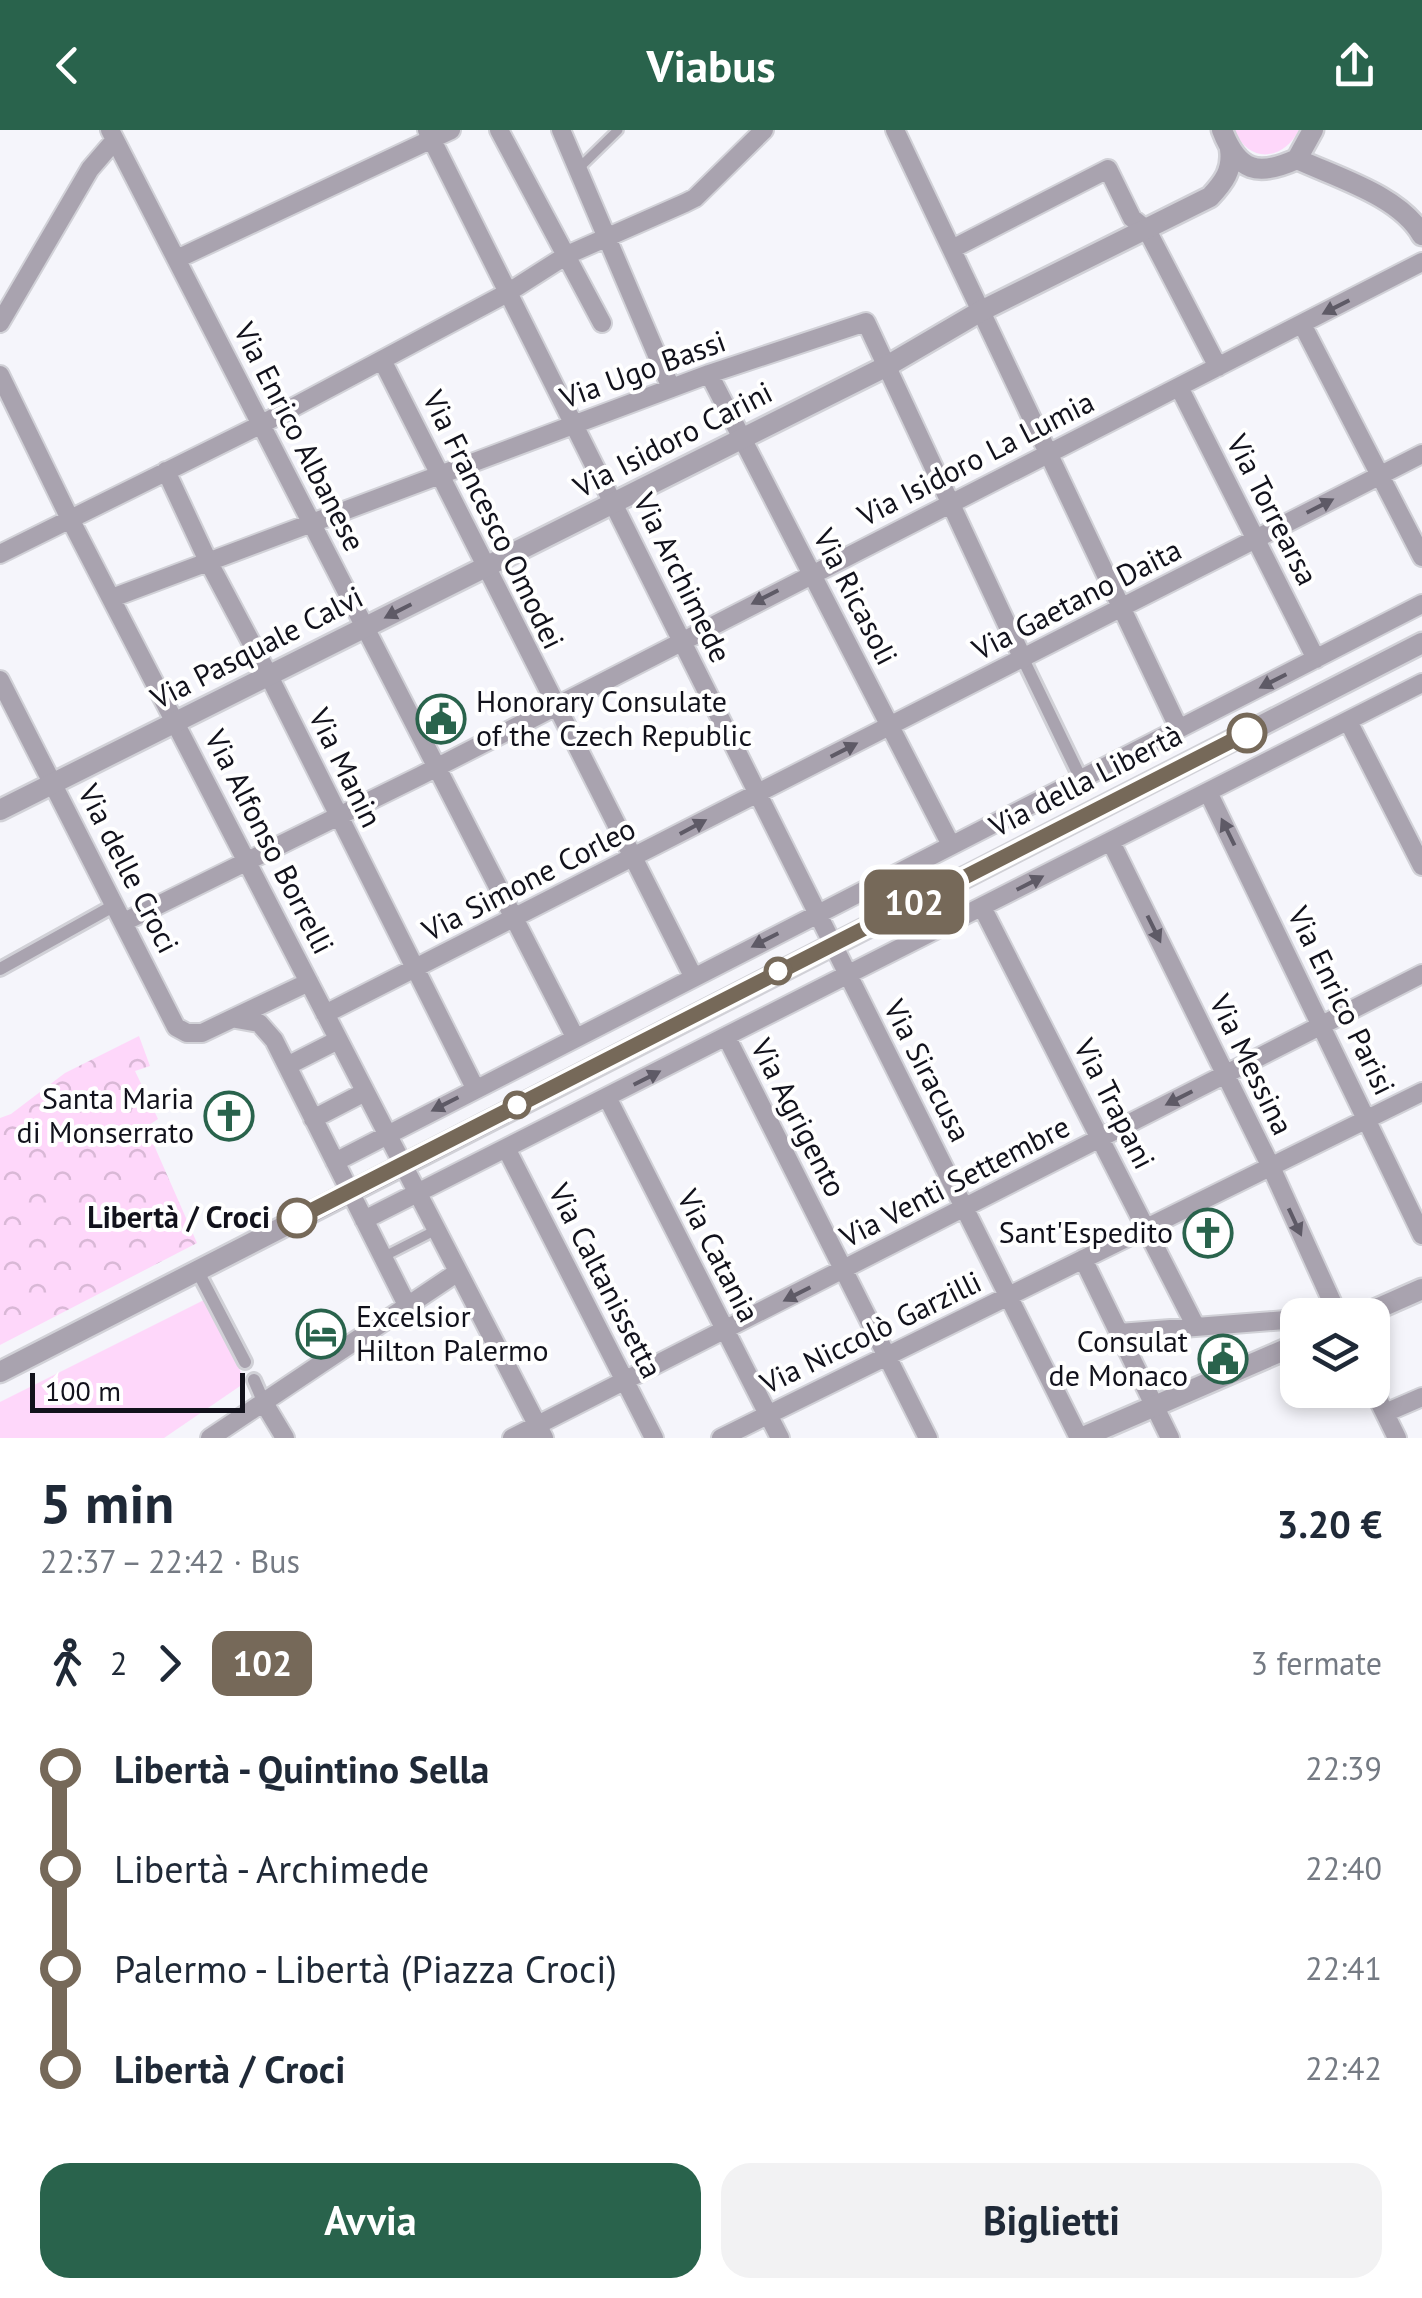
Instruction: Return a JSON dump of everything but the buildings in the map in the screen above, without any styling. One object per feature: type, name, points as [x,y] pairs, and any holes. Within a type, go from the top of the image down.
[{"type":"street","points":[[177,259],[429,135],[452,130]]},
{"type":"street","points":[[500,130],[602,323]]},
{"type":"street","points":[[560,130],[671,388]]},
{"type":"street","points":[[0,554],[262,424],[509,292],[566,256],[695,198],[764,130]]},
{"type":"street","points":[[896,130],[1178,729]]},
{"type":"street","points":[[1297,160],[1313,130]]},
{"type":"street","points":[[0,322],[113,135]]},
{"type":"street","name":"Via Enrico Albanese","points":[[113,135],[575,1037]]},
{"type":"street","name":"Via Archimede","points":[[429,135],[832,944]]},
{"type":"street","points":[[1225,136],[1243,164],[1265,170],[1297,160],[1396,206],[1412,218],[1422,235]]},
{"type":"street","name":"Via Isidoro Carini","points":[[486,568],[887,366],[982,310],[1210,197],[1231,168],[1225,136]]},
{"type":"street","points":[[952,249],[1108,170],[1132,218],[1147,230],[1218,367]]},
{"type":"street","name":"Via Isidoro La Lumia","points":[[124,922],[338,817],[1422,262]]},
{"type":"street","name":"Via Ugo Bassi","points":[[112,598],[709,374],[866,322],[887,366]]},
{"type":"street","points":[[1302,324],[1422,558]]},
{"type":"street","name":"Via Francesco Omodei","points":[[382,360],[694,976]]},
{"type":"street","points":[[887,366],[1081,779]]},
{"type":"street","name":"Via Ricasoli","points":[[709,374],[951,845]]},
{"type":"street","name":"Via Alfonso Borrelli","points":[[0,375],[70,519],[541,1432]]},
{"type":"street","name":"Via Torrearsa","points":[[1179,387],[1316,659]]},
{"type":"street","name":"Via Gaetano Daita","points":[[757,794],[1422,454]]},
{"type":"street","name":"Via Manin","points":[[166,471],[475,1088]]},
{"type":"street","name":"Via Pasquale Calvi","points":[[0,810],[486,568]]},
{"type":"street","name":"Via della Libertà","points":[[335,1162],[1422,604]]},
{"type":"street","name":"Via della Libertà","points":[[0,1372],[1422,643]]},
{"type":"street","name":"Via delle Croci","points":[[0,680],[176,1027],[188,1033],[202,1033],[236,1019]]},
{"type":"street","points":[[364,1220],[1422,683]]},
{"type":"street","points":[[1348,721],[1422,866]]},
{"type":"street","name":"Via Enrico Parisi","points":[[1208,792],[1422,1235]]},
{"type":"street","name":"Via Simone Corleo","points":[[325,1014],[757,794]]},
{"type":"street","name":"Via Messina","points":[[1111,842],[1330,1298]]},
{"type":"street","points":[[0,969],[115,904]]},
{"type":"street","name":"Via Trapani","points":[[982,908],[1196,1327]]},
{"type":"street","name":"Via Siracusa","points":[[832,944],[1080,1438]]},
{"type":"street","name":"Via Venti Settembre","points":[[512,1438],[541,1432],[626,1381],[1422,974]]},
{"type":"street","points":[[236,1019],[309,982]]},
{"type":"street","points":[[236,1019],[249,1019],[268,1031],[408,1306]]},
{"type":"street","name":"Via Agrigento","points":[[727,1038],[928,1438]]},
{"type":"street","points":[[287,1066],[338,1040]]},
{"type":"street","points":[[313,1119],[365,1092]]},
{"type":"street","name":"Via Niccolò Garzilli","points":[[721,1438],[1422,1092]]},
{"type":"street","name":"Via Catania","points":[[608,1098],[780,1438]]},
{"type":"street","name":"Via Caltanissetta","points":[[507,1150],[654,1438]]},
{"type":"street","points":[[1082,1259],[1170,1438]]},
{"type":"street","points":[[197,1270],[245,1362]]},
{"type":"street","points":[[210,1438],[458,1272]]},
{"type":"street","points":[[1390,1303],[1422,1289]]},
{"type":"street","points":[[1119,1334],[1280,1320]]},
{"type":"street","points":[[1080,1438],[1280,1352]]},
{"type":"street","points":[[254,1380],[285,1438]]},
{"type":"street","points":[[1385,1413],[1422,1397]]},
{"type":"street","points":[[1382,1408],[1396,1438]]},
{"type":"lane","points":[[578,169],[618,130]]},
{"type":"lane","points":[[383,1257],[436,1230]]},
{"type":"green space","points":[[1234,130],[1299,130],[1284,148],[1266,154],[1248,149]]},
{"type":"green space","points":[[139,1036],[150,1066],[135,1071],[158,1119],[146,1127],[197,1243],[0,1345],[0,1118],[65,1073]]},
{"type":"green space","points":[[204,1300],[246,1382],[164,1438],[0,1438],[0,1402]]},
{"type":"bus line","name":"102","points":[[297,1218],[1247,733]]},
{"type":"place","name":"Honorary Consulate of the Czech Republic","points":[[441,719]]},
{"type":"place","name":"Santa Maria di Monserrato","points":[[229,1116]]},
{"type":"place","name":"Libertà / Croci","points":[[297,1218]]},
{"type":"place","name":"Sant'Espedito","points":[[1208,1233]]},
{"type":"place","name":"Excelsior Hilton Palermo","points":[[321,1334]]},
{"type":"place","name":"Consulat de Monaco","points":[[1223,1359]]}]
